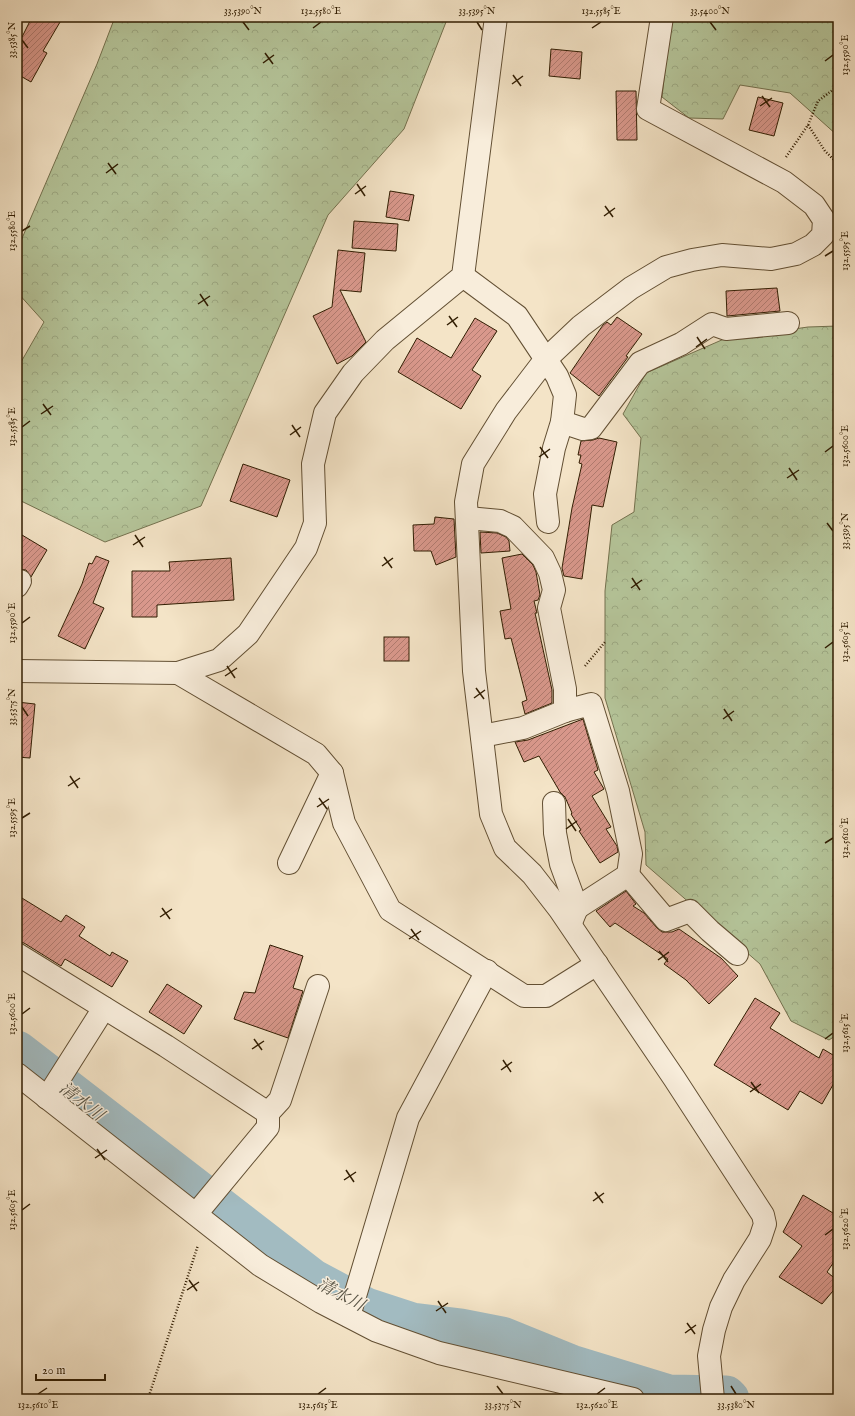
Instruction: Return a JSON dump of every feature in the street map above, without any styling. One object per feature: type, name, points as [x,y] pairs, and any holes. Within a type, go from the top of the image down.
[{"type":"street","points":[[17,671],[178,673],[219,660],[248,634],[306,548],[315,523],[313,464],[326,413],[352,373],[385,340],[463,276],[496,17]]},
{"type":"street","points":[[574,917],[505,848],[491,814],[474,671],[468,518],[466,502],[473,464],[506,411],[546,360],[581,326],[631,288],[666,267],[722,255],[771,259],[796,254],[813,245],[823,235],[824,220],[814,205],[784,182],[648,109],[662,17]]},
{"type":"street","points":[[463,276],[517,316],[557,376],[565,395],[562,422],[554,448],[545,494],[548,522]]},
{"type":"street","points":[[562,422],[583,429],[591,428],[640,363],[681,344],[712,324],[726,329],[788,323]]},
{"type":"street","points":[[468,518],[500,521],[513,527],[543,558],[550,573],[554,590],[549,608],[564,682],[565,711]]},
{"type":"street","points":[[178,673],[316,754],[332,773],[344,823],[390,910],[524,996],[546,996],[597,964]]},
{"type":"street","points":[[482,736],[523,728],[565,711],[591,704],[618,790],[631,854],[628,875],[574,917]]},
{"type":"street","points":[[289,863],[332,773]]},
{"type":"street","points":[[554,804],[555,833],[574,917],[597,964],[763,1214],[765,1224],[760,1239],[734,1280],[717,1318],[709,1356],[712,1393]]},
{"type":"street","points":[[628,875],[666,920],[690,911],[710,931],[738,954]]},
{"type":"street","points":[[17,954],[104,1008],[268,1114]]},
{"type":"street","points":[[349,1316],[408,1118],[487,971]]},
{"type":"street","points":[[201,1218],[268,1127],[268,1114],[280,1100],[318,986]]},
{"type":"street","points":[[47,1098],[104,1008]]},
{"type":"street","points":[[17,1074],[260,1265],[320,1302],[377,1331],[439,1353],[633,1399]]},
{"type":"path","points":[[773,176],[808,125],[818,101],[838,86]]},
{"type":"path","points":[[808,125],[825,151],[838,164]]},
{"type":"path","points":[[148,1399],[201,1218]]},
{"type":"green space","points":[[115,17],[448,17],[404,129],[328,215],[201,506],[105,542],[17,499],[17,369],[44,322],[17,292],[17,250],[97,64]]},
{"type":"green space","points":[[671,17],[838,17],[838,136],[790,93],[740,85],[723,119],[689,118],[662,97]]},
{"type":"green space","points":[[838,326],[838,1034],[829,1040],[791,1021],[760,964],[646,865],[645,832],[605,698],[605,591],[612,525],[634,512],[641,438],[623,414],[646,373],[724,339],[808,327]]},
{"type":"building","points":[[32,17],[63,17],[43,51],[47,53],[31,82],[17,74],[17,33],[22,37]]},
{"type":"building","points":[[551,49],[582,52],[580,79],[549,76]]},
{"type":"building","points":[[616,91],[636,91],[637,140],[617,140]]},
{"type":"building","points":[[758,97],[783,103],[774,136],[749,130]]},
{"type":"building","points":[[390,191],[414,195],[409,221],[386,217]]},
{"type":"building","points":[[354,221],[398,224],[396,251],[352,248]]},
{"type":"building","points":[[338,250],[365,253],[361,292],[340,290],[366,342],[352,356],[337,364],[313,316],[332,307]]},
{"type":"building","points":[[777,288],[780,311],[727,316],[726,291]]},
{"type":"building","points":[[617,317],[642,334],[626,356],[628,357],[599,396],[570,373],[603,325],[607,322],[611,325]]},
{"type":"building","points":[[475,318],[497,331],[472,370],[481,376],[461,409],[398,372],[417,338],[451,358]]},
{"type":"building","points":[[599,438],[617,442],[603,507],[592,505],[582,579],[564,576],[562,568],[572,508],[582,464],[579,463],[581,455],[578,455],[581,441]]},
{"type":"building","points":[[243,464],[290,480],[277,517],[230,501]]},
{"type":"building","points":[[435,517],[454,519],[456,557],[436,565],[431,551],[414,551],[413,525],[434,524]]},
{"type":"building","points":[[17,532],[47,550],[31,577],[26,570],[17,569]]},
{"type":"building","points":[[480,532],[497,533],[506,537],[509,541],[510,551],[481,553]]},
{"type":"building","points":[[522,554],[533,565],[536,572],[540,595],[538,600],[534,601],[537,613],[535,613],[552,690],[552,703],[525,714],[522,702],[527,700],[511,638],[505,639],[500,611],[511,609],[502,558]]},
{"type":"building","points":[[96,556],[109,561],[93,603],[104,608],[85,649],[58,636],[82,584],[89,563],[92,564]]},
{"type":"building","points":[[231,558],[234,600],[157,605],[157,617],[132,617],[132,571],[170,571],[169,562]]},
{"type":"building","points":[[384,637],[409,637],[409,661],[384,661]]},
{"type":"building","points":[[17,702],[35,704],[30,758],[17,757]]},
{"type":"building","points":[[583,719],[598,770],[594,772],[604,789],[592,796],[611,827],[606,829],[617,846],[618,852],[600,863],[579,831],[581,830],[571,814],[572,813],[565,797],[560,792],[539,756],[524,762],[515,742],[528,740]]},
{"type":"building","points":[[626,891],[636,904],[633,906],[644,913],[662,932],[672,932],[679,929],[721,958],[738,976],[709,1004],[686,980],[664,964],[668,959],[615,923],[610,927],[596,911]]},
{"type":"building","points":[[17,895],[61,922],[66,915],[85,927],[79,936],[110,956],[112,952],[128,961],[112,987],[65,959],[61,966],[24,943],[17,942]]},
{"type":"building","points":[[270,945],[303,956],[293,988],[303,991],[288,1038],[234,1019],[244,992],[255,993]]},
{"type":"building","points":[[167,984],[202,1006],[184,1034],[149,1012]]},
{"type":"building","points":[[755,998],[780,1013],[770,1028],[819,1058],[823,1049],[838,1058],[838,1076],[822,1104],[800,1091],[788,1110],[714,1065]]},
{"type":"building","points":[[803,1195],[838,1216],[838,1256],[827,1272],[838,1281],[838,1285],[822,1304],[779,1277],[802,1246],[783,1232]]},
{"type":"waterway","name":"清水川","points":[[17,1051],[312,1279],[366,1308],[412,1323],[461,1329],[502,1337],[571,1365],[669,1395],[726,1396],[729,1399]]}]
